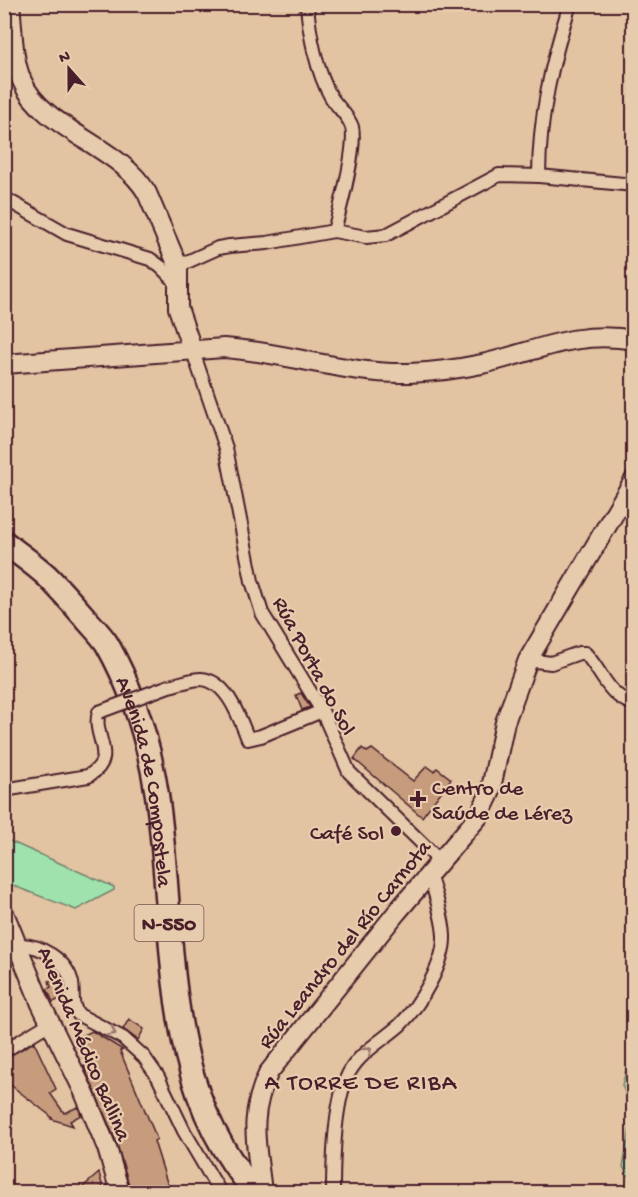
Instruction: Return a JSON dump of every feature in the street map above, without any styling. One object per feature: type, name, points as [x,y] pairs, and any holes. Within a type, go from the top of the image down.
[{"type":"highway","name":"N-550","points":[[4,525],[24,538],[55,569],[90,616],[106,643]]},
{"type":"highway","name":"Avenida de Compostela","points":[[4,542],[46,576],[106,643],[135,706],[145,736],[157,795],[176,998],[190,1065],[206,1115],[223,1150],[241,1176],[256,1192]]},
{"type":"street","points":[[9,4],[19,72],[28,93],[48,113],[125,167],[142,183],[170,244],[178,275],[178,308],[192,349]]},
{"type":"street","points":[[307,4],[312,39],[324,82],[352,129],[353,139],[349,165],[334,231]]},
{"type":"street","points":[[539,176],[546,92],[570,4]]},
{"type":"street","points":[[178,275],[218,248],[267,243],[334,231],[366,237],[386,236],[499,176],[539,176],[633,185]]},
{"type":"street","points":[[4,198],[67,234],[150,259],[178,275]]},
{"type":"street","points":[[4,363],[192,349],[251,350],[355,368],[407,373],[444,371],[483,364],[573,338],[598,336],[633,340]]},
{"type":"street","name":"Rúa Porta do Sol","points":[[192,349],[226,448],[256,597],[270,629],[322,711],[349,772],[435,868]]},
{"type":"street","name":"Rúa Leandro del Río Carnota","points":[[262,1192],[255,1129],[257,1101],[269,1072],[471,827],[485,806],[506,722],[528,660],[633,480]]},
{"type":"street","points":[[528,660],[551,663],[585,653],[610,689],[625,702],[633,704]]},
{"type":"street","points":[[4,790],[88,776],[99,769],[104,758],[97,720],[99,712],[169,686],[202,679],[222,688],[236,710],[248,738],[261,736],[322,711]]},
{"type":"street","points":[[333,1192],[340,1105],[345,1080],[355,1063],[408,1015],[424,992],[443,949],[443,930],[435,868]]},
{"type":"street","name":"Avenida Médico Ballina","points":[[4,913],[50,1023],[83,1090],[107,1148],[120,1192]]},
{"type":"street","points":[[18,945],[33,945],[54,957],[69,973],[74,1009],[79,1015],[123,1038],[144,1057],[158,1077],[184,1131],[220,1192]]},
{"type":"street","points":[[4,1051],[50,1023]]},
{"type":"street","points":[[333,1173],[337,1178],[340,1192]]},
{"type":"shaded area","points":[[622,5],[633,5],[633,35]]},
{"type":"green space","points":[[5,839],[114,887],[114,890],[76,910],[11,885],[5,867]]},
{"type":"green space","points":[[633,1047],[634,1182],[623,1167],[633,1113],[622,1085]]},
{"type":"building","points":[[301,693],[310,707],[302,710],[296,695]]},
{"type":"building","name":"Centro de Saúde de Lérez","points":[[362,748],[367,752],[372,749],[413,781],[427,766],[434,771],[437,768],[451,779],[422,817],[354,759]]},
{"type":"building","points":[[60,976],[64,985],[65,997],[53,1002],[47,989],[51,987],[49,981]]},
{"type":"building","points":[[129,1019],[144,1029],[138,1040],[123,1029]]},
{"type":"building","points":[[92,1031],[123,1050],[120,1051],[157,1139],[154,1141],[170,1192],[131,1192],[117,1144],[84,1066],[87,1064],[74,1040]]},
{"type":"building","points":[[34,1042],[56,1089],[50,1093],[64,1113],[78,1107],[81,1115],[70,1121],[73,1126],[51,1119],[48,1114],[4,1080],[4,1059]]},
{"type":"building","points":[[99,1173],[104,1192],[77,1192]]},
{"type":"place","name":"Centro de Saúde de Lérez","points":[[418,799]]},
{"type":"place","name":"Café Sol","points":[[396,831]]},
{"type":"district","name":"A TORRE DE RIBA","points":[[361,1081]]}]
